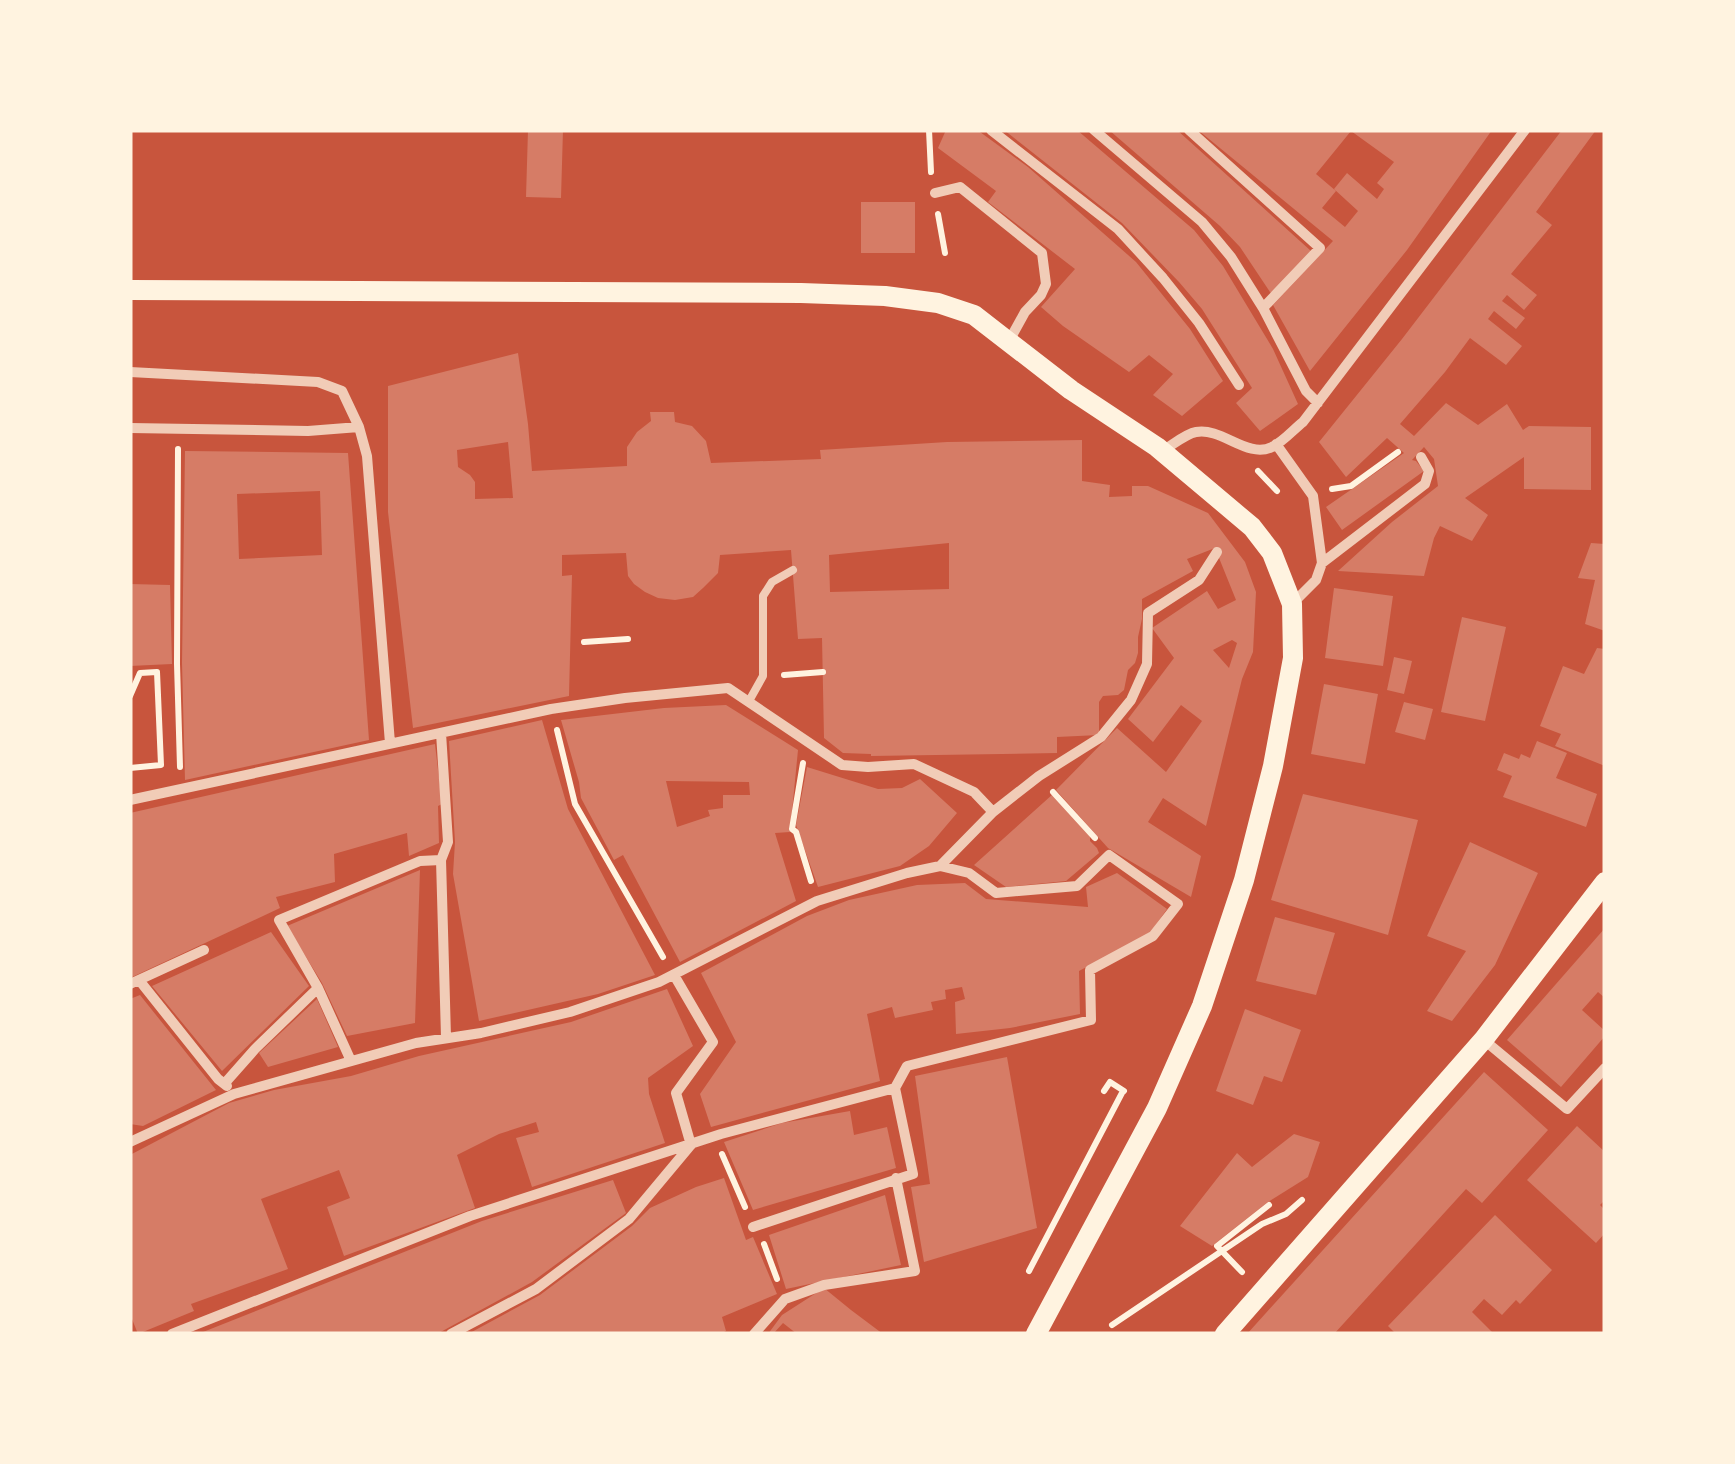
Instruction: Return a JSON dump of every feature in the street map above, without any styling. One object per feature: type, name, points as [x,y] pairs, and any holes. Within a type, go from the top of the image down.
[{"type":"main road","points":[[130,290],[801,294],[886,296],[938,303],[974,315],[1071,390],[1162,451],[1252,527],[1272,554],[1292,604],[1293,658],[1273,766],[1244,880],[1202,1006],[1157,1108],[1036,1334]]},
{"type":"main road","points":[[1225,1334],[1484,1039],[1605,882]]},
{"type":"street","points":[[990,130],[1118,228],[1199,324],[1239,385]]},
{"type":"street","points":[[1094,130],[1202,222],[1232,257],[1306,391],[1318,403]]},
{"type":"street","points":[[1188,130],[1320,248],[1263,308]]},
{"type":"street","points":[[1162,451],[1192,432],[1212,431],[1260,449],[1274,446],[1303,422],[1525,130]]},
{"type":"street","points":[[935,193],[960,186],[1042,252],[1046,284],[1009,341]]},
{"type":"street","points":[[130,372],[318,382],[342,391],[367,456],[390,743]]},
{"type":"street","points":[[130,428],[308,431],[359,427]]},
{"type":"street","points":[[1274,446],[1314,496],[1322,563],[1316,580],[1292,604]]},
{"type":"street","points":[[1322,563],[1425,484],[1429,471],[1421,457]]},
{"type":"street","points":[[940,866],[993,812],[1039,776],[1101,737],[1130,700],[1147,664],[1148,613],[1199,580],[1217,552]]},
{"type":"street","points":[[130,800],[551,709],[728,688],[842,765],[914,764],[974,792],[993,812]]},
{"type":"street","points":[[441,733],[448,842],[441,860],[446,1037]]},
{"type":"street","points":[[130,1142],[234,1094],[446,1037],[570,1012],[818,901],[940,866],[969,874],[996,892],[1077,886],[1109,856],[1178,904],[1153,936],[1090,970],[1091,1020],[907,1066],[895,1088],[913,1174],[754,1227]]},
{"type":"street","points":[[351,1061],[318,988],[278,920],[420,861],[441,860]]},
{"type":"street","points":[[204,950],[134,982],[234,1094]]},
{"type":"street","points":[[671,970],[713,1042],[676,1093],[691,1145]]},
{"type":"street","points":[[225,1083],[318,988]]},
{"type":"street","points":[[1484,1039],[1567,1109],[1605,1068]]},
{"type":"street","points":[[172,1334],[470,1216],[765,1121],[895,1088]]},
{"type":"street","points":[[451,1334],[536,1290],[629,1219],[691,1145]]},
{"type":"street","points":[[754,1334],[784,1299],[824,1285],[915,1272],[896,1178]]},
{"type":"lane","points":[[749,701],[763,676],[763,596],[772,582],[793,570]]},
{"type":"path","points":[[930,130],[931,171]]},
{"type":"path","points":[[179,428],[177,664],[181,790]]},
{"type":"path","points":[[1326,490],[1351,486],[1400,451],[1402,454]]},
{"type":"path","points":[[1252,467],[1280,494]]},
{"type":"path","points":[[584,642],[628,639]]},
{"type":"path","points":[[130,674],[157,672],[162,765],[130,768]]},
{"type":"path","points":[[783,675],[823,672]]},
{"type":"path","points":[[130,696],[140,674]]},
{"type":"path","points":[[553,717],[576,804],[671,970]]},
{"type":"path","points":[[804,763],[792,829],[813,890]]},
{"type":"path","points":[[1054,792],[1104,847]]},
{"type":"path","points":[[1104,1091],[1110,1082],[1134,1096]]},
{"type":"path","points":[[1029,1272],[1123,1091]]},
{"type":"path","points":[[1112,1325],[1262,1224],[1286,1214],[1310,1194]]},
{"type":"path","points":[[1243,1271],[1216,1246],[1269,1205]]},
{"type":"building","points":[[528,130],[563,130],[561,198],[526,197]]},
{"type":"building","points":[[946,130],[980,132],[1028,167],[1136,262],[1190,329],[1223,381],[1182,416],[1153,395],[1173,374],[1149,355],[1129,372],[1041,307],[1075,269],[988,202],[996,191],[938,148]]},
{"type":"building","points":[[1004,130],[1077,130],[1194,230],[1223,266],[1273,349],[1298,404],[1260,431],[1236,403],[1252,388],[1202,309],[1122,223]]},
{"type":"building","points":[[1109,130],[1177,130],[1311,251],[1272,295],[1240,247],[1220,226]]},
{"type":"building","points":[[1198,130],[1492,130],[1407,250],[1310,371],[1273,305],[1333,241]],"holes":[[[1351,131],[1394,162],[1377,183],[1384,189],[1377,199],[1347,173],[1334,189],[1358,211],[1345,227],[1322,208],[1336,191],[1316,174]]]},
{"type":"building","points":[[1562,130],[1596,130],[1536,212],[1552,225],[1511,274],[1537,295],[1524,310],[1507,295],[1502,301],[1525,318],[1516,329],[1494,311],[1488,319],[1522,346],[1506,365],[1470,338],[1400,424],[1414,436],[1446,403],[1478,425],[1507,404],[1523,430],[1529,426],[1591,427],[1591,490],[1524,489],[1524,457],[1465,498],[1488,515],[1472,541],[1440,526],[1424,576],[1338,571],[1438,486],[1434,459],[1424,447],[1412,460],[1424,471],[1342,530],[1326,507],[1404,453],[1387,438],[1346,477],[1319,442]]},
{"type":"building","points":[[861,202],[915,202],[915,253],[861,253]]},
{"type":"building","points":[[518,353],[532,471],[627,466],[627,447],[651,421],[650,412],[674,412],[675,422],[692,426],[706,441],[711,463],[821,459],[820,450],[947,442],[1082,440],[1082,481],[1110,485],[1109,497],[1132,496],[1132,486],[1148,486],[1208,513],[1245,562],[1256,592],[1253,652],[1242,679],[1206,826],[1163,798],[1148,822],[1201,856],[1191,897],[1108,848],[1056,790],[1117,728],[1166,772],[1202,721],[1181,705],[1153,742],[1128,719],[1174,658],[1152,628],[1207,591],[1218,609],[1236,600],[1215,548],[1187,559],[1193,571],[1142,599],[1138,653],[1128,670],[1124,690],[1118,695],[1103,696],[1099,702],[1099,735],[1057,737],[1057,753],[843,753],[824,738],[822,638],[798,639],[791,550],[720,555],[718,573],[703,588],[693,597],[675,600],[658,598],[634,584],[628,576],[626,553],[562,555],[562,576],[572,575],[569,696],[413,728],[388,512],[388,386]],"holes":[[[508,442],[513,498],[475,499],[475,482],[458,467],[457,450]],[[949,543],[949,589],[830,592],[829,555]],[[1232,640],[1237,643],[1229,668],[1213,650]]]},
{"type":"building","points":[[185,451],[348,453],[369,740],[185,780]],"holes":[[[320,491],[322,555],[239,559],[237,494]]]},
{"type":"building","points":[[1591,543],[1605,544],[1605,631],[1585,624],[1595,580],[1578,578]]},
{"type":"building","points":[[130,584],[170,585],[172,664],[130,666]]},
{"type":"building","points":[[1334,588],[1393,596],[1383,666],[1325,658]]},
{"type":"building","points":[[1462,617],[1506,627],[1485,721],[1441,712]]},
{"type":"building","points":[[1597,648],[1605,649],[1605,766],[1555,746],[1561,734],[1540,726],[1563,666],[1584,674]]},
{"type":"building","points":[[1394,657],[1412,661],[1404,694],[1387,690]]},
{"type":"building","points":[[1324,684],[1378,694],[1365,764],[1311,754]]},
{"type":"building","points":[[1404,702],[1433,709],[1425,740],[1395,732]]},
{"type":"building","points":[[726,705],[798,750],[790,832],[775,833],[796,901],[680,962],[623,855],[614,860],[581,798],[561,720]],"holes":[[[666,781],[749,782],[750,795],[723,795],[723,808],[708,810],[710,816],[677,827]]]},
{"type":"building","points":[[542,720],[568,809],[655,975],[598,994],[479,1021],[453,874],[449,741]]},
{"type":"building","points":[[1537,741],[1567,753],[1556,778],[1597,794],[1586,827],[1503,797],[1512,776],[1497,770],[1504,753],[1519,759],[1521,754],[1530,758]]},
{"type":"building","points":[[435,744],[442,804],[438,806],[439,843],[409,856],[407,833],[334,854],[335,882],[276,897],[280,908],[130,978],[130,813]]},
{"type":"building","points":[[807,767],[878,789],[902,788],[920,779],[957,813],[929,846],[900,866],[818,887],[796,825]]},
{"type":"building","points":[[1053,794],[1090,835],[1099,853],[1066,881],[1006,887],[974,865]]},
{"type":"building","points":[[1303,794],[1418,820],[1388,935],[1271,900]]},
{"type":"building","points":[[1470,842],[1538,873],[1495,965],[1452,1021],[1427,1011],[1466,951],[1427,936]]},
{"type":"building","points":[[420,870],[415,1023],[347,1036],[322,983],[287,926]]},
{"type":"building","points":[[1117,873],[1167,909],[1150,933],[1079,971],[1080,1014],[956,1034],[955,1002],[965,999],[962,987],[945,990],[946,999],[931,1002],[933,1010],[895,1018],[892,1007],[867,1014],[880,1081],[711,1127],[700,1094],[736,1042],[701,973],[807,916],[849,900],[917,885],[965,883],[986,899],[1088,907],[1086,887]]},
{"type":"building","points":[[1275,917],[1335,933],[1316,995],[1256,981]]},
{"type":"building","points":[[1605,928],[1605,998],[1598,992],[1582,1010],[1605,1031],[1605,1036],[1561,1087],[1507,1040]]},
{"type":"building","points":[[271,932],[309,986],[222,1071],[152,986]]},
{"type":"building","points":[[667,989],[693,1046],[648,1078],[649,1094],[665,1143],[532,1187],[516,1138],[539,1132],[536,1122],[499,1134],[457,1155],[475,1208],[344,1256],[327,1207],[350,1198],[339,1170],[261,1199],[288,1269],[191,1304],[194,1311],[138,1334],[130,1314],[130,1155],[229,1103],[571,1022]]},
{"type":"building","points":[[140,995],[216,1090],[143,1126],[130,1124],[130,999]]},
{"type":"building","points":[[317,999],[338,1047],[268,1067],[259,1053]]},
{"type":"building","points":[[1245,1009],[1301,1030],[1282,1082],[1264,1076],[1253,1105],[1216,1091]]},
{"type":"building","points":[[1007,1057],[1037,1228],[924,1262],[911,1187],[930,1184],[915,1076]]},
{"type":"building","points":[[1484,1072],[1548,1130],[1482,1203],[1466,1189],[1334,1334],[1247,1334]]},
{"type":"building","points":[[850,1111],[854,1135],[887,1127],[896,1168],[753,1210],[724,1142],[782,1123]]},
{"type":"building","points":[[1577,1126],[1605,1152],[1605,1200],[1600,1205],[1605,1210],[1605,1233],[1596,1243],[1527,1180]]},
{"type":"building","points":[[1294,1134],[1320,1142],[1308,1177],[1268,1202],[1212,1246],[1180,1226],[1237,1153],[1252,1167]]},
{"type":"building","points":[[724,1178],[746,1240],[753,1237],[777,1294],[722,1317],[726,1331],[468,1334],[540,1295],[650,1208]]},
{"type":"building","points":[[613,1180],[626,1213],[532,1282],[437,1334],[198,1334],[482,1221]]},
{"type":"building","points":[[885,1195],[901,1265],[786,1289],[769,1235]]},
{"type":"building","points":[[1495,1215],[1552,1270],[1520,1304],[1516,1300],[1502,1315],[1484,1299],[1472,1312],[1494,1334],[1396,1334],[1388,1326]]},
{"type":"building","points":[[824,1288],[883,1334],[797,1334],[783,1323],[768,1334],[782,1315]]}]
